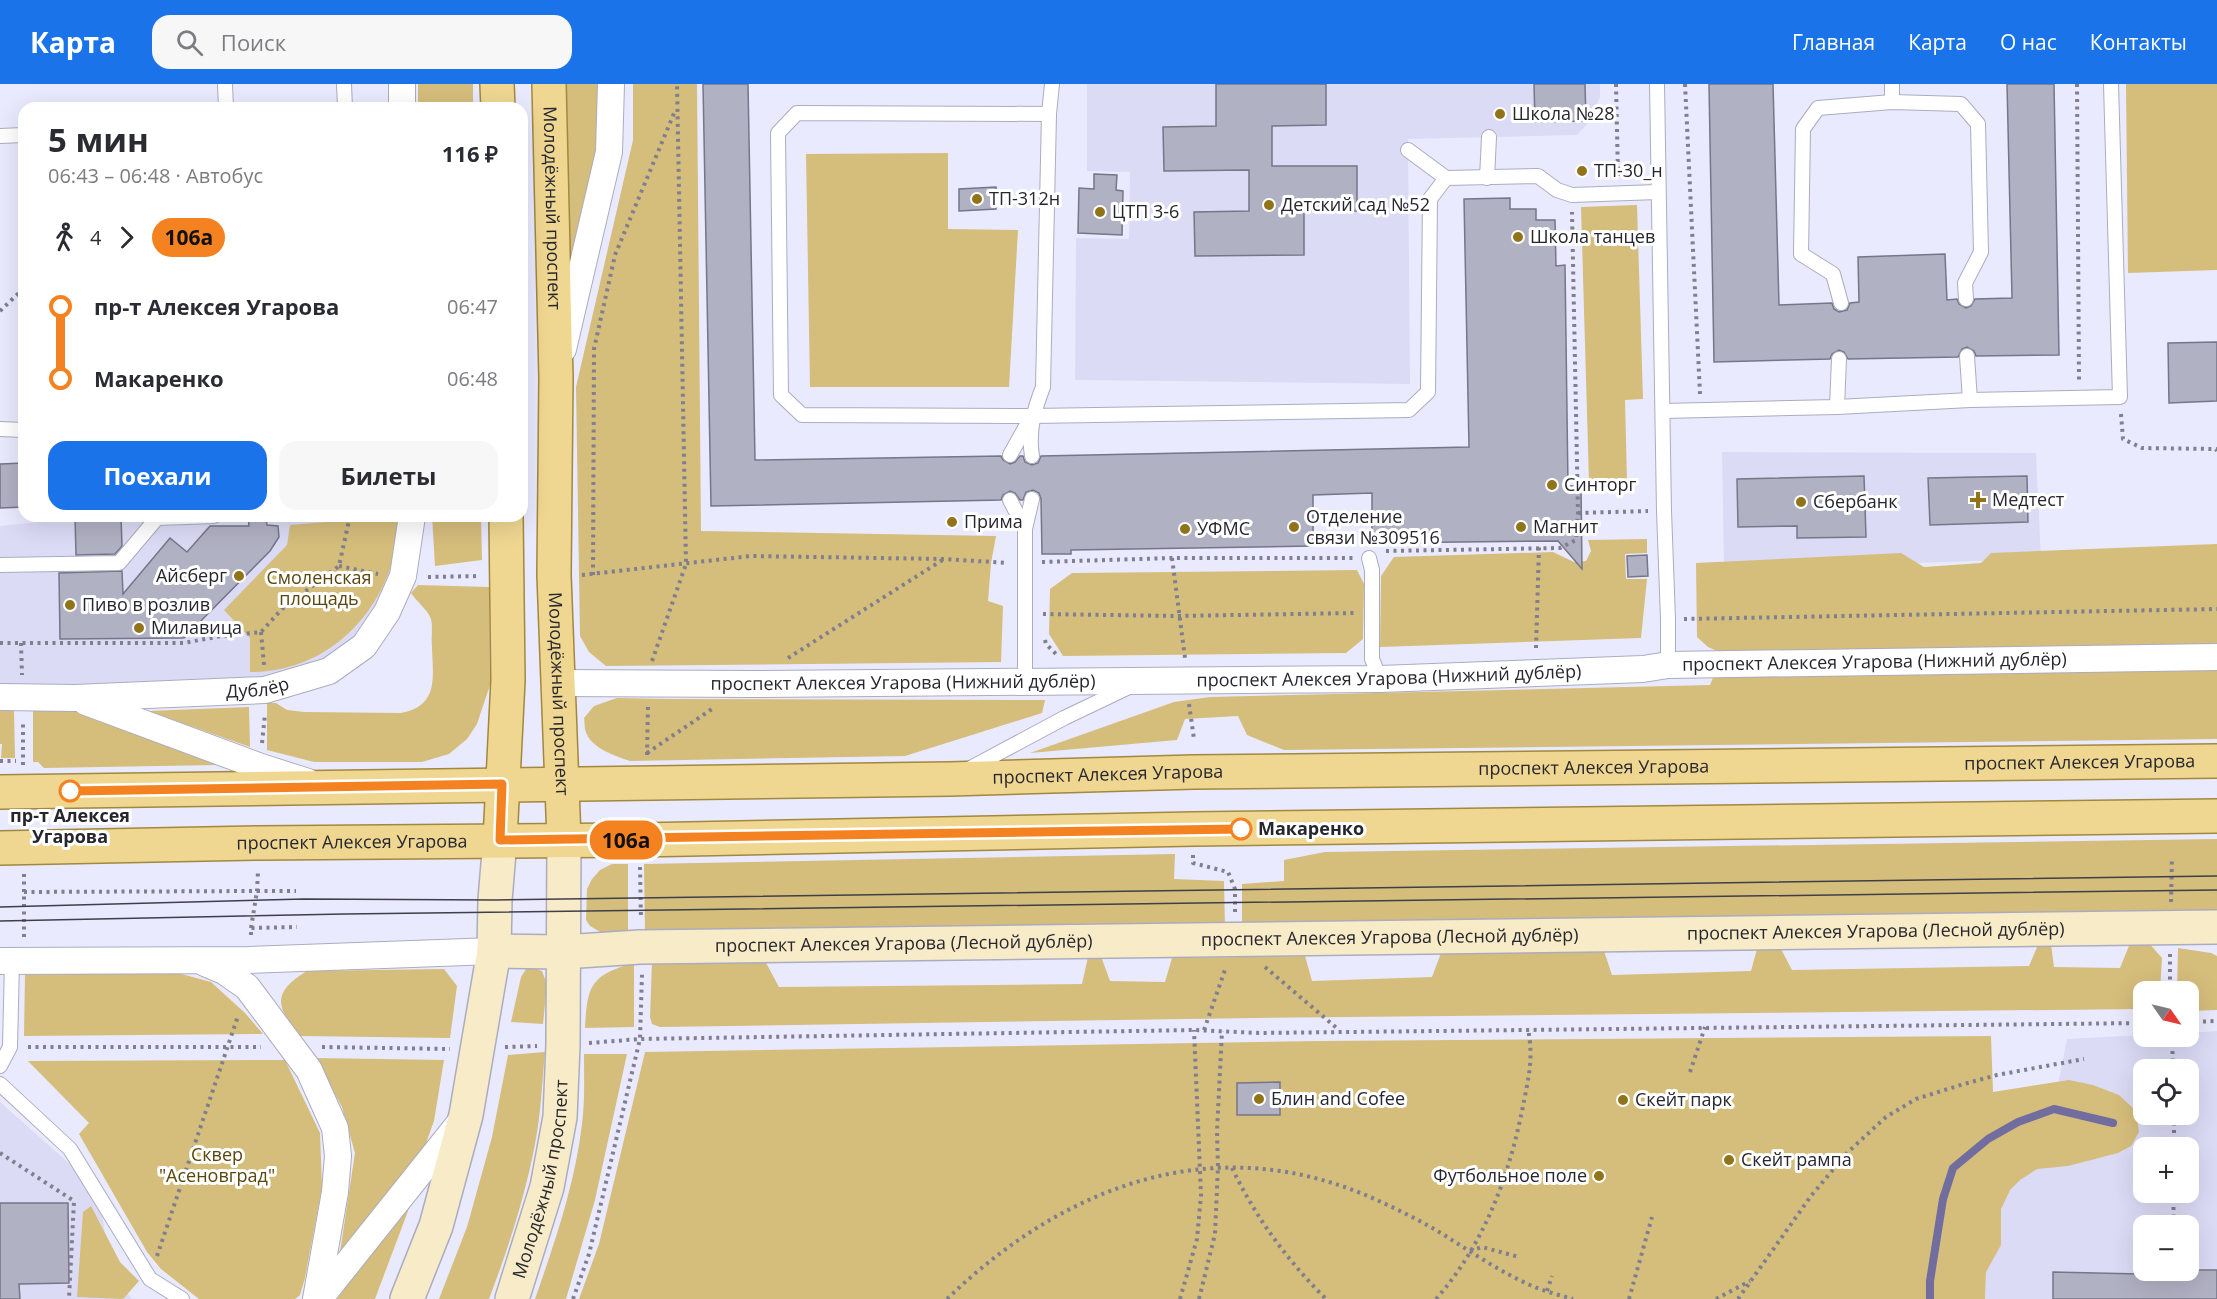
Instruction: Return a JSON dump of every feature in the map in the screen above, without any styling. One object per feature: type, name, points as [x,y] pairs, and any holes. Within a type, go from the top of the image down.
[{"type":"main road","points":[[497,84],[498,102]]},
{"type":"main road","name":"Молодёжный проспект","points":[[549,84],[556,378],[554,575],[564,840]]},
{"type":"main road","points":[[500,840],[508,680],[506,522]]},
{"type":"main road","points":[[508,680],[559,683]]},
{"type":"main road","name":"проспект Алексея Угарова","points":[[0,792],[561,784],[644,768],[951,779],[1194,772],[2217,761]]},
{"type":"main road","name":"проспект Алексея Угарова","points":[[0,848],[2217,816]]},
{"type":"street","points":[[402,84],[402,102]]},
{"type":"street","points":[[556,378],[609,152],[611,84]]},
{"type":"street","name":"Дублёр","points":[[0,697],[75,698],[265,690],[328,671],[364,646],[387,612],[403,576],[411,522]]},
{"type":"street","name":"проспект Алексея Угарова (Нижний дублёр)","points":[[559,683],[750,684],[1380,679],[1643,669],[1668,665],[2217,657]]},
{"type":"street","points":[[75,698],[261,767],[332,789]]},
{"type":"street","points":[[407,1299],[436,1226],[466,1115],[494,951],[500,840]]},
{"type":"street","name":"Молодёжный проспект","points":[[512,1299],[547,1187],[560,1117],[563,1045],[564,840]]},
{"type":"street","points":[[2187,928],[2217,944]]},
{"type":"street","name":"проспект Алексея Угарова (Лесной дублёр)","points":[[494,951],[563,952],[640,947],[2187,928]]},
{"type":"street","points":[[6,961],[249,960],[494,951]]},
{"type":"street","points":[[199,960],[224,971],[247,987],[309,1070],[335,1128],[337,1147],[335,1192],[318,1299]]},
{"type":"street","points":[[318,1299],[466,1115]]},
{"type":"lane","points":[[225,84],[226,102]]},
{"type":"lane","points":[[344,84],[345,102]]},
{"type":"lane","points":[[1010,456],[1032,416],[1043,387],[1049,114],[1052,84]]},
{"type":"lane","points":[[1657,84],[1668,665]]},
{"type":"lane","points":[[1892,84],[1892,102]]},
{"type":"lane","points":[[1663,411],[2120,397],[2111,84]]},
{"type":"lane","points":[[1841,303],[1833,274],[1801,254],[1803,129],[1818,108],[1892,102],[1960,104],[1978,124],[1981,252],[1965,284],[1966,299]]},
{"type":"lane","points":[[1049,114],[797,113],[778,134],[781,395],[802,415],[1032,416],[1409,410],[1428,392],[1430,199],[1446,178]]},
{"type":"lane","points":[[0,136],[18,135]]},
{"type":"lane","points":[[1487,178],[1489,137]]},
{"type":"lane","points":[[1408,150],[1446,178],[1538,176],[1557,190],[1572,195],[1658,192]]},
{"type":"lane","points":[[1967,356],[1970,400]]},
{"type":"lane","points":[[1838,407],[1839,359]]},
{"type":"lane","points":[[1032,416],[1029,443],[1032,456]]},
{"type":"lane","points":[[0,429],[18,429]]},
{"type":"lane","points":[[1025,681],[1025,529],[1032,499]]},
{"type":"lane","points":[[1010,500],[1025,529]]},
{"type":"lane","points":[[0,565],[118,563],[154,522]]},
{"type":"lane","points":[[1369,558],[1372,570],[1370,613],[1372,659],[1380,679]]},
{"type":"lane","points":[[951,779],[1064,718],[1142,681]]},
{"type":"lane","points":[[0,1066],[10,1047],[6,961]]},
{"type":"lane","points":[[0,1084],[70,1149],[150,1279],[182,1299]]},
{"type":"path","points":[[651,664],[686,564],[677,84]]},
{"type":"path","points":[[1616,84],[1618,192]]},
{"type":"path","points":[[1685,84],[1701,410]]},
{"type":"path","points":[[2077,84],[2080,398]]},
{"type":"path","points":[[593,575],[594,349],[615,255],[677,107]]},
{"type":"path","points":[[581,575],[751,556],[944,559],[1025,564],[1172,558],[1369,558],[1382,551],[1560,548],[1576,540],[1578,513],[1572,195]]},
{"type":"path","points":[[0,311],[18,294]]},
{"type":"path","points":[[2120,397],[2123,439],[2142,448],[2216,449],[2217,451]]},
{"type":"path","points":[[1578,513],[1629,511]]},
{"type":"path","points":[[0,643],[183,643],[261,632],[282,609],[339,566],[349,522]]},
{"type":"path","points":[[1536,649],[1539,547]]},
{"type":"path","points":[[1172,558],[1194,739]]},
{"type":"path","points":[[644,768],[750,684],[839,624],[944,559]]},
{"type":"path","points":[[441,577],[490,576]]},
{"type":"path","points":[[1668,619],[2217,609]]},
{"type":"path","points":[[1042,614],[1178,616],[1370,613]]},
{"type":"path","points":[[261,632],[264,672]]},
{"type":"path","points":[[1525,650],[1547,649]]},
{"type":"path","points":[[644,768],[648,698]]},
{"type":"path","points":[[262,749],[265,708]]},
{"type":"path","points":[[0,760],[23,761],[23,713]]},
{"type":"path","points":[[2172,857],[2187,928],[2173,981]]},
{"type":"path","points":[[249,960],[251,928],[258,891],[258,870]]},
{"type":"path","points":[[24,892],[296,891]]},
{"type":"path","points":[[251,928],[297,927]]},
{"type":"path","points":[[1235,941],[1341,1031]]},
{"type":"path","points":[[150,1279],[247,987]]},
{"type":"path","points":[[2199,1022],[2217,1021]]},
{"type":"path","points":[[573,1299],[589,1254],[640,1039],[1194,1030],[1259,1033],[2133,1023]]},
{"type":"path","points":[[1690,1072],[1705,1027]]},
{"type":"path","points":[[1436,1299],[1470,1251],[1498,1197],[1512,1156],[1529,1078],[1532,1051],[1528,1029]]},
{"type":"path","points":[[1180,1299],[1197,1239],[1201,1195],[1194,1030]]},
{"type":"path","points":[[1199,1299],[1215,1234],[1222,1031]]},
{"type":"path","points":[[10,1047],[477,1048]]},
{"type":"path","points":[[1738,1299],[1811,1196],[1848,1152],[1886,1117],[1916,1099],[1964,1084],[2084,1059]]},
{"type":"path","points":[[0,1153],[74,1201],[69,1299]]},
{"type":"path","points":[[947,1299],[1008,1246],[1075,1205],[1149,1179],[1201,1168],[1218,1167],[1273,1171],[1338,1185],[1387,1205],[1470,1251],[1497,1269],[1531,1286],[1573,1299]]},
{"type":"path","points":[[1232,1168],[1263,1224],[1299,1271],[1326,1299]]},
{"type":"path","points":[[1629,1299],[1652,1217]]},
{"type":"path","points":[[1470,1251],[1482,1247],[1519,1257]]},
{"type":"path","points":[[1547,1291],[1552,1276]]},
{"type":"path","points":[[1716,1299],[1751,1280]]},
{"type":"shaded area","name":"Детский сад №52","points":[[1087,84],[1600,84],[1600,97],[1591,120],[1577,135],[1408,139],[1410,384],[1075,380],[1076,238],[1129,239],[1130,172],[1087,171]]},
{"type":"shaded area","points":[[1722,452],[2036,453],[2041,559],[1724,569]]},
{"type":"shaded area","points":[[40,522],[405,522],[392,586],[359,637],[298,674],[180,684],[0,686],[0,526]]},
{"type":"shaded area","points":[[2217,1031],[2217,1299],[1985,1299],[1996,1190],[2046,1145],[2067,1039],[2133,1036],[2133,1047],[2199,1047],[2199,1032]]},
{"type":"shaded area","points":[[0,1102],[98,1189],[111,1271],[132,1299],[0,1299]]},
{"type":"green space","points":[[418,84],[473,84],[473,102],[418,102]]},
{"type":"green space","points":[[566,84],[599,84],[600,151],[570,286]]},
{"type":"green space","points":[[633,84],[697,84],[701,531],[996,536],[988,601],[1003,606],[1001,662],[606,666],[589,652],[580,636],[576,387],[633,140]]},
{"type":"green space","points":[[2126,84],[2217,84],[2217,270],[2128,273]]},
{"type":"green space","points":[[948,153],[948,229],[1018,230],[1009,387],[810,387],[806,154]]},
{"type":"green space","points":[[1637,205],[1643,399],[1625,400],[1627,481],[1589,482],[1581,207]]},
{"type":"green space","name":"Смоленская площадь","points":[[326,522],[399,522],[397,552],[382,588],[370,609],[338,642],[319,655],[298,664],[275,670],[250,672],[250,638],[224,610],[287,545],[290,525]]},
{"type":"green space","points":[[432,522],[481,522],[482,560],[435,566]]},
{"type":"green space","points":[[1647,539],[1647,553],[1625,554],[1626,579],[1647,579],[1641,638],[1380,647],[1381,576],[1394,557],[1553,552],[1574,562],[1586,561],[1591,551],[1588,540]]},
{"type":"green space","points":[[2217,544],[2217,646],[1724,654],[1708,647],[1697,637],[1696,563],[1901,553],[1924,567],[1981,563],[1991,553]]},
{"type":"green space","points":[[1357,570],[1364,584],[1363,639],[1346,653],[1063,656],[1049,634],[1050,589],[1072,573]]},
{"type":"green space","points":[[418,585],[489,587],[490,685],[477,724],[467,739],[449,754],[422,762],[314,762],[267,750],[267,703],[276,703],[287,710],[304,712],[401,713],[422,704],[428,697],[433,680],[432,625],[425,609],[411,593]]},
{"type":"green space","points":[[2217,668],[2217,739],[1284,750],[1247,735],[1238,716],[1185,719],[1177,740],[1030,753],[1174,702],[1210,697],[1710,685],[1714,675]]},
{"type":"green space","points":[[617,698],[1045,700],[1042,713],[905,756],[630,761],[598,747],[589,738],[585,729],[584,718],[594,706]]},
{"type":"green space","points":[[249,707],[250,747],[148,711]]},
{"type":"green space","points":[[33,710],[74,711],[217,765],[44,768],[38,762],[33,762]]},
{"type":"green space","points":[[0,711],[14,711],[15,758],[1,758]]},
{"type":"green space","points":[[2217,839],[2217,912],[1242,927],[1242,884],[1284,881],[1284,860],[1325,852]]},
{"type":"green space","points":[[1175,854],[1174,879],[1224,881],[1225,928],[645,933],[644,864]]},
{"type":"green space","points":[[612,864],[628,864],[628,935],[604,934],[590,926],[586,920],[587,889],[600,870]]},
{"type":"green space","points":[[2131,941],[2148,942],[2162,958],[2161,981],[2133,981],[2133,1009],[660,1027],[652,1024],[650,1017],[652,962],[765,961],[779,987],[1082,984],[1088,957],[1102,959],[1110,981],[1165,982],[1172,958],[1305,956],[1312,981],[1432,977],[1441,953],[1604,951],[1612,975],[1751,971],[1757,949],[1781,949],[1792,970],[2029,966],[2038,945],[2051,944],[2054,967],[2120,968]]},
{"type":"green space","points":[[2178,948],[2217,956],[2217,1010],[2199,1011],[2199,981],[2177,981]]},
{"type":"green space","points":[[634,963],[634,1027],[585,1028],[587,1001],[594,984],[608,972]]},
{"type":"green space","points":[[528,966],[542,971],[547,984],[543,1024],[511,1022],[521,977]]},
{"type":"green space","points":[[444,969],[457,986],[450,1038],[300,1036],[282,1008],[281,1001],[287,986],[307,971]]},
{"type":"green space","points":[[174,972],[211,982],[245,1013],[263,1034],[24,1036],[25,975]]},
{"type":"green space","points":[[1991,1036],[1993,1092],[2069,1080],[2093,1085],[2119,1095],[2133,1108],[2133,1125],[2138,1125],[2139,1132],[2136,1137],[2133,1137],[2131,1146],[2118,1153],[2068,1166],[2037,1169],[2010,1190],[2001,1209],[2001,1245],[1986,1272],[1985,1299],[579,1299],[599,1244],[645,1052],[1319,1041]]},
{"type":"green space","points":[[545,1052],[539,1121],[531,1164],[515,1223],[489,1299],[439,1299],[467,1227],[492,1137],[508,1055]]},
{"type":"green space","points":[[584,1054],[627,1054],[595,1200],[566,1299],[535,1299],[557,1234],[575,1169],[583,1115]]},
{"type":"green space","points":[[315,1058],[444,1060],[434,1121],[425,1146],[340,1252],[355,1153],[342,1107]]},
{"type":"green space","name":"Сквер \"Асеновград\"","points":[[285,1060],[320,1133],[322,1187],[305,1278],[300,1295],[295,1299],[199,1299],[161,1269],[147,1252],[79,1134],[89,1123],[28,1061]]},
{"type":"green space","points":[[414,1195],[375,1299],[337,1299]]},
{"type":"green space","points":[[91,1206],[120,1262],[139,1281],[123,1299],[77,1297],[83,1212]]},
{"type":"building","points":[[703,84],[748,84],[755,460],[1001,456],[1010,464],[1023,456],[1025,462],[1032,465],[1038,463],[1041,456],[1469,447],[1464,199],[1510,198],[1510,209],[1536,209],[1536,220],[1555,220],[1556,266],[1565,265],[1568,486],[1581,486],[1582,569],[1558,541],[1372,543],[1372,493],[1313,495],[1313,546],[1071,550],[1071,554],[1042,554],[1041,499],[1039,493],[1033,490],[1026,492],[1023,500],[1010,491],[1003,495],[1001,500],[711,506]]},
{"type":"building","points":[[1216,84],[1326,84],[1326,125],[1272,126],[1272,166],[1357,166],[1357,211],[1304,211],[1304,255],[1195,256],[1194,212],[1249,211],[1249,170],[1164,171],[1163,127],[1216,126]]},
{"type":"building","points":[[1534,84],[1585,84],[1586,121],[1535,122]]},
{"type":"building","points":[[1709,84],[1773,84],[1779,305],[1832,303],[1834,309],[1839,312],[1847,310],[1850,303],[1859,302],[1858,257],[1945,254],[1947,300],[1957,299],[1959,304],[1966,308],[1971,306],[1975,299],[2012,298],[2007,84],[2054,84],[2059,355],[1976,356],[1974,351],[1967,347],[1962,349],[1958,357],[1848,359],[1844,352],[1839,350],[1832,354],[1830,359],[1714,362]]},
{"type":"building","name":"ЦТП 3-6","points":[[1094,174],[1117,175],[1116,190],[1123,191],[1122,235],[1078,233],[1079,188],[1094,189]]},
{"type":"building","name":"ТП-312н","points":[[996,187],[996,209],[959,211],[959,189]]},
{"type":"building","points":[[2217,342],[2217,401],[2169,403],[2168,343]]},
{"type":"building","points":[[18,463],[18,507],[0,508],[0,464]]},
{"type":"building","name":"Сбербанк","points":[[1864,476],[1866,537],[1797,538],[1797,526],[1738,527],[1737,479]]},
{"type":"building","name":"Медтест","points":[[2027,476],[2028,522],[1930,525],[1928,478]]},
{"type":"building","points":[[75,522],[121,522],[122,546],[115,554],[76,555]]},
{"type":"building","points":[[249,522],[267,522],[267,525],[278,526],[279,537],[270,551],[184,638],[60,639],[59,573],[122,571],[123,594],[170,538],[187,552],[210,526],[249,526]]},
{"type":"building","points":[[1647,555],[1648,576],[1628,577],[1627,556]]},
{"type":"building","name":"Блин and Cofee","points":[[1280,1082],[1280,1115],[1237,1115],[1237,1083]]},
{"type":"building","points":[[0,1203],[68,1203],[69,1283],[19,1284],[20,1299],[0,1299]]},
{"type":"building","points":[[2199,1270],[2217,1270],[2217,1299],[2053,1299],[2053,1272],[2133,1274],[2133,1281],[2199,1281]]},
{"type":"waterway","points":[[1930,1299],[1930,1281],[1943,1199],[1953,1168],[1988,1139],[2018,1122],[2054,1109],[2113,1123]]},
{"type":"tram line","points":[[0,907],[304,899],[495,900],[2217,876]]},
{"type":"tram line","points":[[0,921],[345,914],[2217,890]]},
{"type":"bus line","name":"106а","points":[[70,791],[332,789],[502,784],[500,840],[639,840],[1241,829]]},
{"type":"place","name":"Школа №28","points":[[1500,114]]},
{"type":"place","name":"ТП-30_н","points":[[1582,171]]},
{"type":"place","name":"ТП-312н","points":[[977,199]]},
{"type":"place","name":"Детский сад №52","points":[[1269,205]]},
{"type":"place","name":"ЦТП 3-6","points":[[1100,212]]},
{"type":"place","name":"Школа танцев","points":[[1518,237]]},
{"type":"place","name":"Синторг","points":[[1552,485]]},
{"type":"place","name":"Медтест","points":[[1978,500]]},
{"type":"place","name":"Сбербанк","points":[[1801,502]]},
{"type":"place","name":"Прима","points":[[952,522]]},
{"type":"place","name":"Отделение связи №309516","points":[[1294,527]]},
{"type":"place","name":"Магнит","points":[[1521,527]]},
{"type":"place","name":"УФМС","points":[[1185,529]]},
{"type":"place","name":"Айсберг","points":[[239,576]]},
{"type":"place","name":"Пиво в розлив","points":[[70,605]]},
{"type":"place","name":"Милавица","points":[[139,628]]},
{"type":"place","name":"пр-т Алексея Угарова","points":[[70,791]]},
{"type":"place","name":"Макаренко","points":[[1241,829]]},
{"type":"place","name":"Блин and Cofee","points":[[1259,1099]]},
{"type":"place","name":"Скейт парк","points":[[1623,1100]]},
{"type":"place","name":"Скейт рампа","points":[[1729,1160]]},
{"type":"place","name":"Футбольное поле","points":[[1599,1176]]}]
